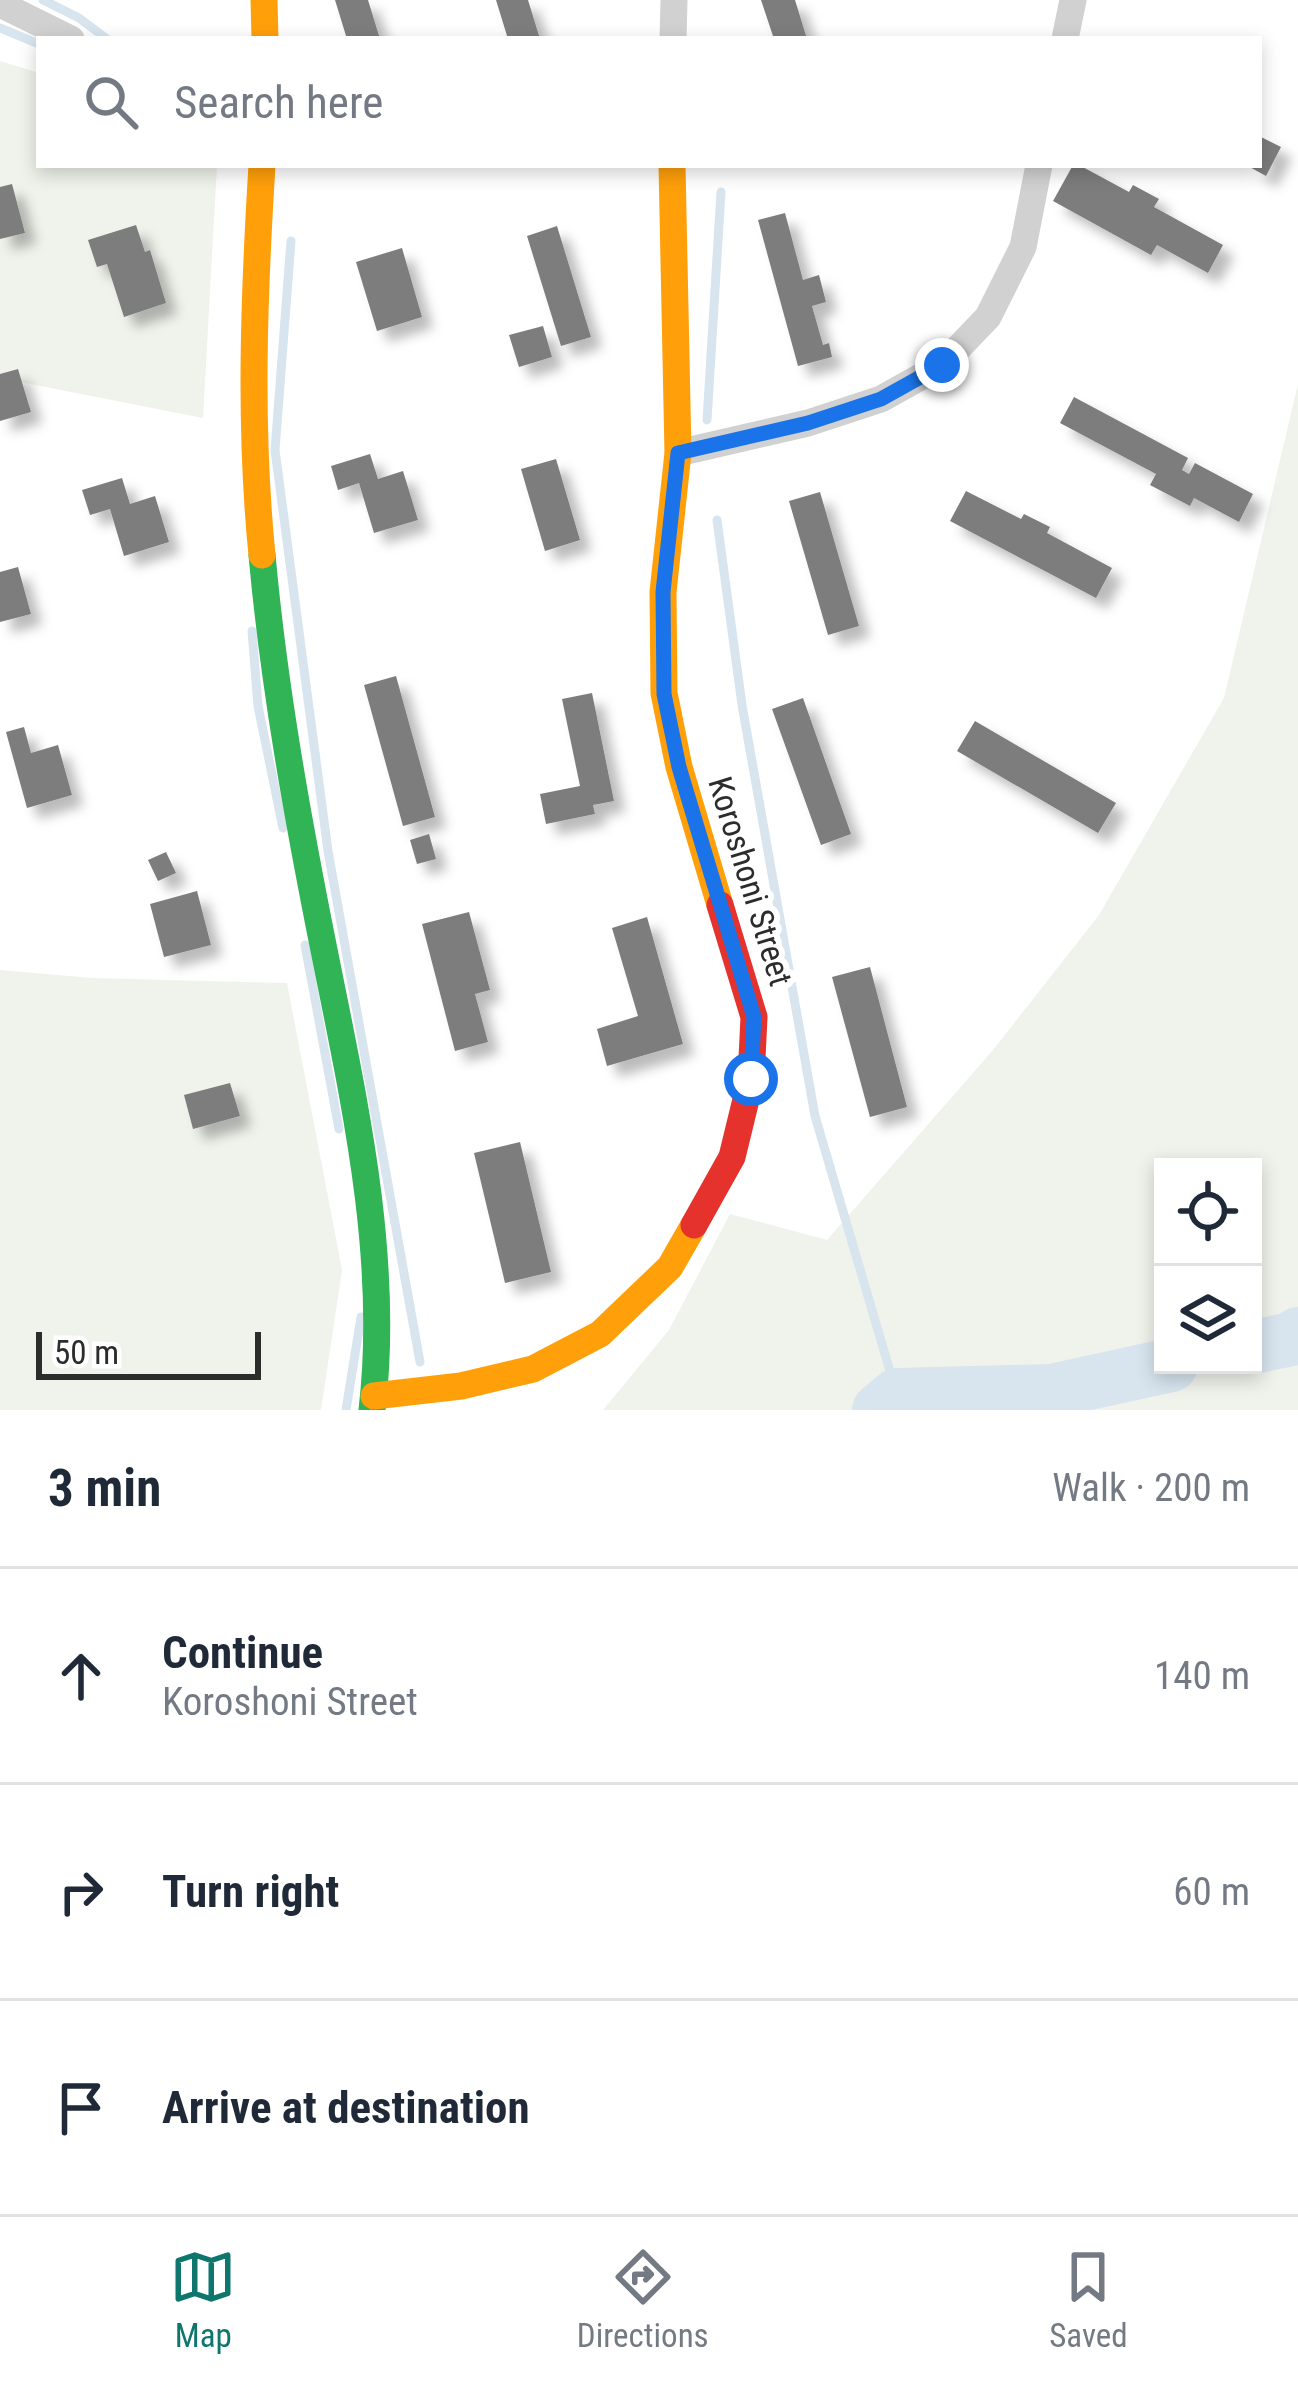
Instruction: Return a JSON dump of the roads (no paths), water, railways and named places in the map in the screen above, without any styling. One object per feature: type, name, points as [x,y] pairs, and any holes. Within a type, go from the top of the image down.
[{"type":"street","points":[[264,0],[265,36]]},
{"type":"street","points":[[673,36],[674,0]]},
{"type":"street","points":[[1066,36],[1073,0]]},
{"type":"street","points":[[0,4],[64,36]]},
{"type":"street","points":[[262,168],[255,295],[260,537],[294,794],[364,1170],[376,1274],[373,1403]]},
{"type":"street","name":"Koroshoni Street","points":[[373,1403],[533,1369],[600,1334],[670,1267],[732,1157],[751,1079],[754,1017],[679,767],[664,694],[663,592],[678,453],[672,168]]},
{"type":"street","points":[[678,453],[881,399],[942,365],[988,317],[1024,247],[1038,168]]},
{"type":"waterway","points":[[43,0],[103,36]]},
{"type":"waterway","points":[[0,28],[36,43]]},
{"type":"waterway","points":[[707,420],[721,192]]},
{"type":"waterway","points":[[291,241],[275,450],[328,851],[420,1362]]},
{"type":"waterway","points":[[717,520],[742,705],[815,1116],[897,1395]]},
{"type":"waterway","points":[[252,631],[258,706],[283,828]]},
{"type":"waterway","points":[[305,945],[339,1129]]},
{"type":"waterway","points":[[346,1410],[361,1317]]},
{"type":"waterway","points":[[1262,1345],[1298,1334]]},
{"type":"waterway","points":[[879,1410],[897,1395],[1052,1391],[1154,1369]]}]
